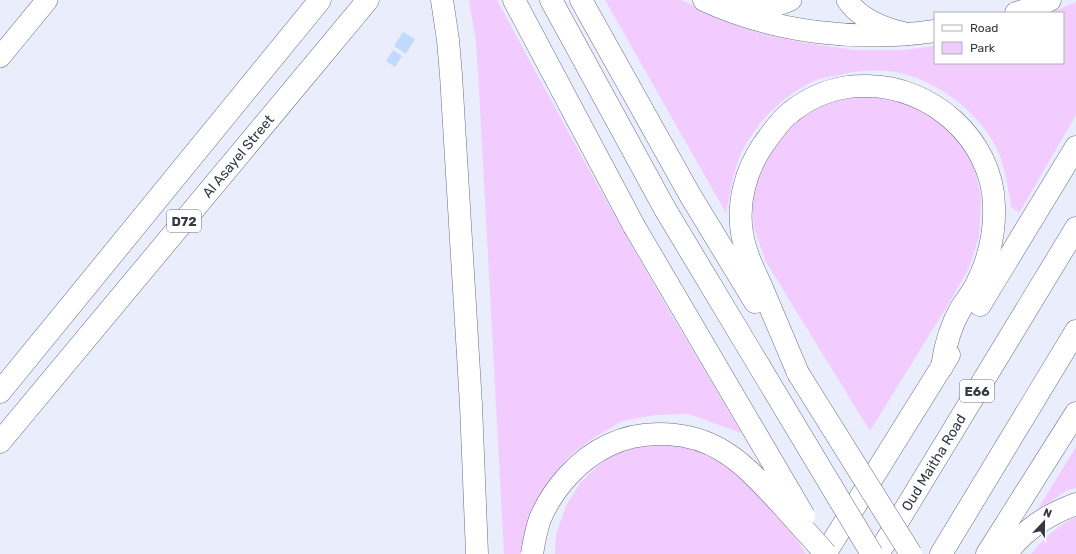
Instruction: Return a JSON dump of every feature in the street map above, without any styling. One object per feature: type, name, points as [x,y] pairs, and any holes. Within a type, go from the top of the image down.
[{"type":"main road","name":"D72","points":[[0,392],[320,0]]},
{"type":"main road","name":"Al Asayel Street","points":[[0,442],[368,0]]},
{"type":"main road","points":[[442,0],[451,75],[471,405],[477,554]]},
{"type":"main road","points":[[514,0],[634,226],[826,554]]},
{"type":"main road","points":[[551,0],[665,209],[872,554]]},
{"type":"main road","points":[[581,0],[690,195],[798,373],[911,554]]},
{"type":"main road","points":[[1019,12],[1050,0]]},
{"type":"main road","points":[[706,1],[750,18],[792,28],[835,34],[909,34],[934,31]]},
{"type":"main road","points":[[798,373],[748,258],[742,232],[741,206],[745,181],[755,157],[769,136],[791,112],[818,96],[848,86],[880,86],[909,93],[936,106],[959,125],[977,148],[989,175],[994,204],[993,233],[987,260],[977,284],[952,326],[945,346],[942,367]]},
{"type":"main road","points":[[826,554],[1076,147]]},
{"type":"main road","name":"Oud Maitha Road","points":[[878,554],[1076,228]]},
{"type":"main road","points":[[941,554],[1076,331]]},
{"type":"main road","points":[[987,554],[1076,413]]},
{"type":"main road","points":[[532,554],[540,518],[558,488],[573,471],[595,453],[610,444],[625,439],[658,434],[690,438],[722,450],[736,460],[761,482],[826,554]]},
{"type":"main road","points":[[1006,554],[1013,545],[1033,526],[1056,512],[1076,504]]},
{"type":"lane","points":[[0,57],[47,0]]},
{"type":"lane","points":[[706,1],[732,9],[755,10],[778,6],[791,0]]},
{"type":"lane","points":[[847,0],[852,7],[869,20],[888,30],[909,34]]},
{"type":"green space","points":[[469,0],[497,0],[629,241],[741,433],[689,414],[655,415],[622,421],[592,439],[569,457],[551,482],[531,554],[504,554],[476,41]]},
{"type":"green space","points":[[605,0],[681,0],[748,30],[805,43],[855,50],[903,50],[934,46],[934,64],[1064,64],[1064,12],[1052,12],[1076,2],[1076,115],[1019,213],[1011,207],[1004,167],[995,145],[987,132],[966,108],[953,98],[925,81],[895,72],[865,71],[814,81],[794,92],[768,114],[754,132],[739,158],[726,213]]},
{"type":"green space","points":[[855,94],[884,96],[909,103],[940,121],[966,147],[976,174],[981,199],[979,237],[969,268],[870,431],[766,262],[754,228],[752,200],[760,166],[796,117],[826,102]]},
{"type":"green space","points":[[697,441],[771,499],[806,554],[555,554],[556,535],[566,506],[580,483],[602,462],[621,449],[643,442]]},
{"type":"green space","points":[[1076,447],[1076,488],[1067,490],[1036,512]]},
{"type":"green space","points":[[1076,517],[1076,554],[1031,554],[1051,533]]},
{"type":"building","points":[[403,32],[415,39],[406,54],[394,46]]},
{"type":"building","points":[[393,50],[402,56],[395,67],[386,61]]}]
